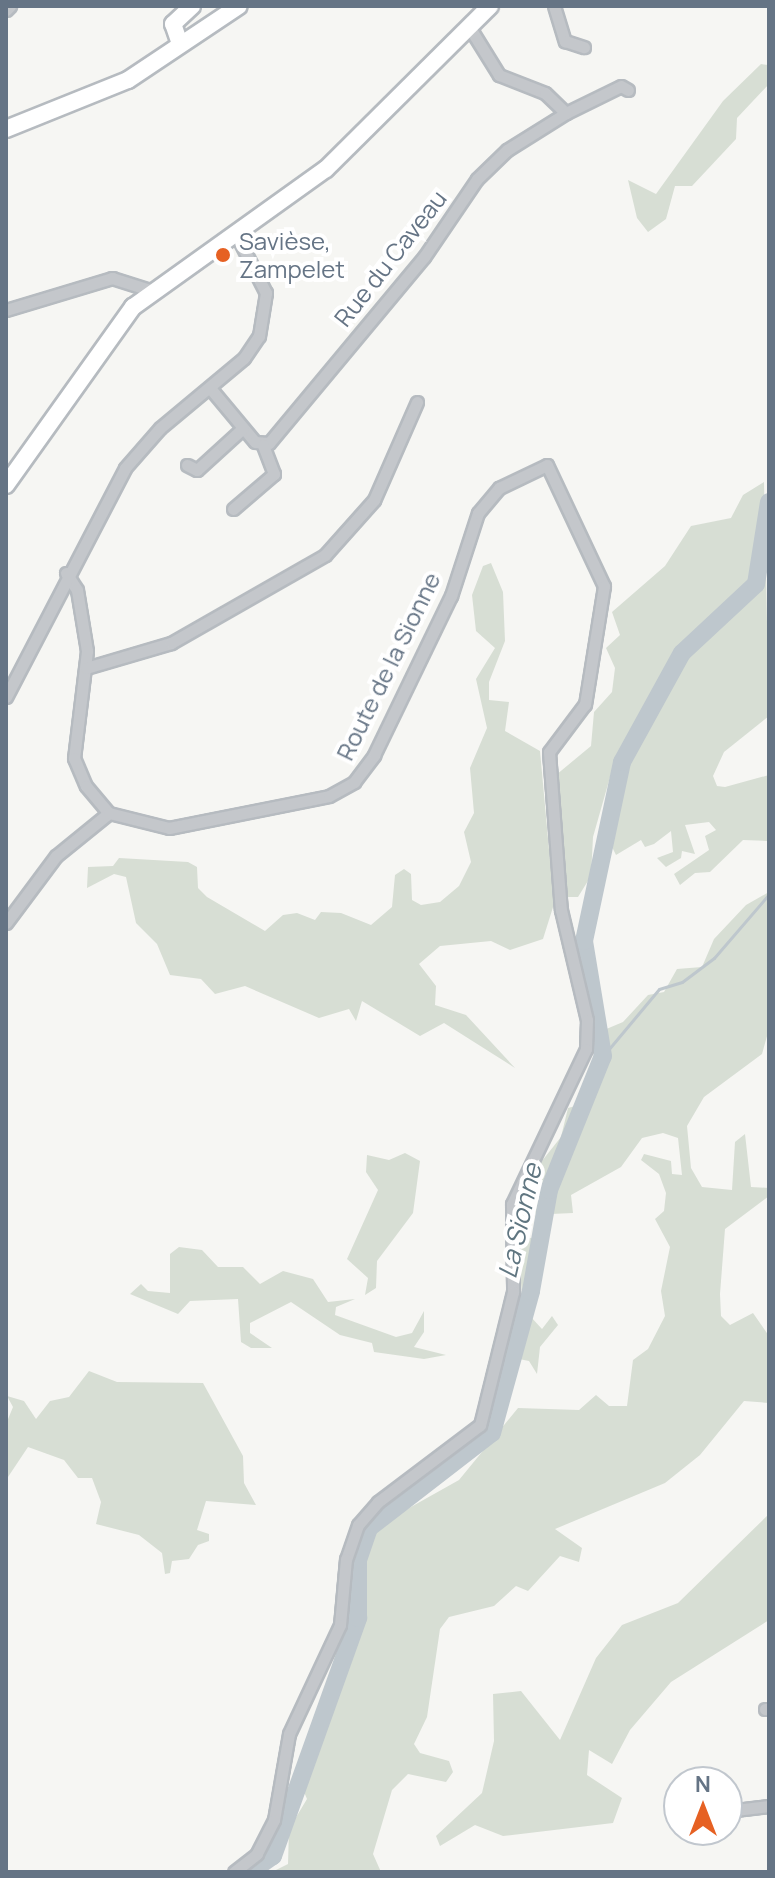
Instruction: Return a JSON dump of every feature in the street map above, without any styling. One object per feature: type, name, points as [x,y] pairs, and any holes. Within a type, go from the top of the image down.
[{"type":"street","points":[[179,41],[173,24],[192,6]]},
{"type":"street","points":[[6,129],[111,89],[179,41],[239,6]]},
{"type":"street","points":[[6,485],[115,329],[153,291],[237,236],[377,124],[468,25],[490,6]]},
{"type":"street","points":[[554,6],[565,41],[584,47]]},
{"type":"street","points":[[468,25],[499,75],[545,93],[566,113]]},
{"type":"street","name":"Rue du Caveau","points":[[263,445],[424,257],[477,179],[507,150],[566,113],[621,86],[628,90]]},
{"type":"street","points":[[6,697],[27,664],[66,573],[125,468],[157,431],[249,352],[267,315],[266,293],[237,236]]},
{"type":"street","points":[[6,310],[112,278],[153,291]]},
{"type":"street","points":[[210,388],[243,428],[263,445],[274,474],[233,509]]},
{"type":"street","points":[[86,668],[171,643],[325,555],[374,500],[417,402]]},
{"type":"street","points":[[187,465],[197,470],[243,428]]},
{"type":"street","name":"Route de la Sionne","points":[[109,813],[169,828],[329,796],[354,782],[451,596],[478,513],[499,488],[547,465],[604,586],[585,704],[549,752],[561,910],[587,1020],[586,1049],[512,1204],[513,1292],[480,1425],[378,1502],[358,1525],[346,1559],[340,1625],[289,1734],[274,1820],[257,1854],[234,1872]]},
{"type":"street","points":[[6,923],[56,856],[109,813],[83,782],[72,746],[86,668],[83,616],[74,580],[66,573]]},
{"type":"street","points":[[743,1809],[769,1806]]},
{"type":"shaded area","points":[[761,64],[768,65],[769,84],[737,118],[736,139],[692,186],[675,186],[666,219],[648,232],[637,218],[628,180],[656,194],[723,101]]},
{"type":"shaded area","points":[[764,482],[769,716],[724,752],[713,776],[717,786],[725,787],[769,775],[769,841],[743,840],[710,872],[695,873],[680,885],[674,874],[709,850],[705,836],[716,830],[709,822],[685,825],[695,854],[682,851],[681,858],[666,867],[657,858],[673,852],[671,831],[654,844],[645,847],[641,840],[616,855],[608,839],[623,771],[614,763],[593,837],[591,876],[578,897],[566,897],[556,775],[591,746],[594,712],[612,692],[615,668],[606,648],[620,635],[612,612],[665,566],[691,526],[731,518],[743,495]]},
{"type":"shaded area","points":[[491,563],[503,592],[505,641],[489,682],[489,700],[509,702],[505,731],[540,751],[554,904],[543,939],[510,950],[491,941],[440,946],[419,964],[436,986],[435,1005],[466,1015],[515,1068],[444,1023],[420,1036],[362,1001],[356,1021],[349,1009],[319,1018],[245,986],[215,994],[201,979],[170,975],[157,944],[136,923],[126,877],[114,874],[87,888],[88,867],[113,866],[119,858],[188,862],[197,867],[198,888],[207,897],[265,931],[283,915],[297,913],[315,920],[321,912],[341,913],[371,925],[392,907],[395,875],[404,869],[411,874],[412,900],[421,905],[440,902],[459,886],[471,862],[464,832],[474,813],[470,768],[487,728],[476,679],[495,648],[476,631],[472,595],[483,566]]},
{"type":"shaded area","points":[[769,892],[769,1029],[762,1054],[704,1097],[687,1126],[691,1168],[702,1187],[732,1190],[735,1142],[745,1134],[751,1187],[769,1188],[769,1196],[725,1229],[720,1294],[721,1316],[730,1325],[753,1313],[769,1336],[769,1403],[744,1401],[700,1455],[665,1483],[555,1529],[582,1548],[579,1562],[560,1556],[528,1591],[516,1586],[494,1606],[449,1617],[440,1629],[427,1717],[414,1744],[420,1753],[449,1761],[453,1772],[446,1782],[408,1774],[392,1790],[373,1854],[381,1872],[272,1872],[288,1864],[289,1829],[307,1799],[297,1775],[355,1645],[366,1559],[377,1526],[459,1480],[518,1408],[579,1410],[596,1395],[609,1406],[627,1406],[633,1360],[648,1349],[665,1316],[661,1291],[670,1247],[655,1219],[664,1211],[666,1193],[659,1174],[641,1160],[644,1154],[671,1161],[672,1174],[682,1175],[678,1138],[663,1133],[642,1138],[621,1167],[571,1195],[573,1213],[551,1214],[530,1316],[542,1329],[552,1316],[558,1325],[540,1347],[537,1374],[529,1361],[519,1359],[511,1376],[510,1323],[522,1292],[516,1237],[532,1238],[537,1216],[527,1196],[530,1176],[561,1137],[568,1108],[579,1105],[599,1083],[604,1030],[623,1022],[648,995],[664,992],[677,969],[702,967],[714,939],[746,905]]},
{"type":"shaded area","points":[[405,1153],[420,1161],[413,1213],[377,1261],[376,1288],[365,1295],[368,1278],[347,1259],[378,1190],[366,1172],[367,1155],[389,1160]]},
{"type":"shaded area","points":[[179,1247],[202,1250],[218,1267],[243,1267],[260,1284],[283,1271],[313,1279],[328,1302],[355,1299],[336,1307],[335,1315],[396,1337],[412,1333],[424,1311],[424,1332],[414,1347],[446,1355],[424,1359],[374,1352],[372,1343],[340,1335],[291,1302],[250,1323],[250,1333],[272,1348],[251,1348],[241,1342],[238,1299],[190,1301],[178,1314],[130,1294],[141,1284],[148,1291],[170,1293],[170,1254]]},
{"type":"shaded area","points":[[89,1371],[117,1382],[203,1383],[243,1456],[244,1483],[256,1505],[206,1501],[197,1530],[209,1534],[209,1541],[198,1545],[189,1559],[172,1561],[170,1573],[165,1574],[162,1553],[139,1535],[96,1524],[101,1502],[92,1478],[78,1478],[64,1460],[28,1447],[6,1480],[6,1424],[13,1407],[7,1396],[24,1401],[36,1419],[50,1401],[69,1397]]},
{"type":"shaded area","points":[[769,1514],[769,1620],[671,1682],[630,1730],[612,1764],[589,1750],[587,1775],[622,1798],[613,1823],[503,1836],[475,1825],[440,1846],[436,1836],[482,1793],[494,1741],[493,1694],[521,1691],[560,1740],[596,1658],[622,1625],[678,1603]]},
{"type":"waterway","name":"La Sionne","points":[[250,1872],[273,1856],[358,1618],[358,1560],[369,1528],[492,1433],[531,1291],[549,1190],[603,1056],[584,941],[622,762],[682,653],[756,584],[769,502]]},
{"type":"waterway","points":[[603,1056],[659,989],[682,982],[714,958],[769,894]]},
{"type":"place","name":"Savièse, Zampelet","points":[[223,255]]}]
